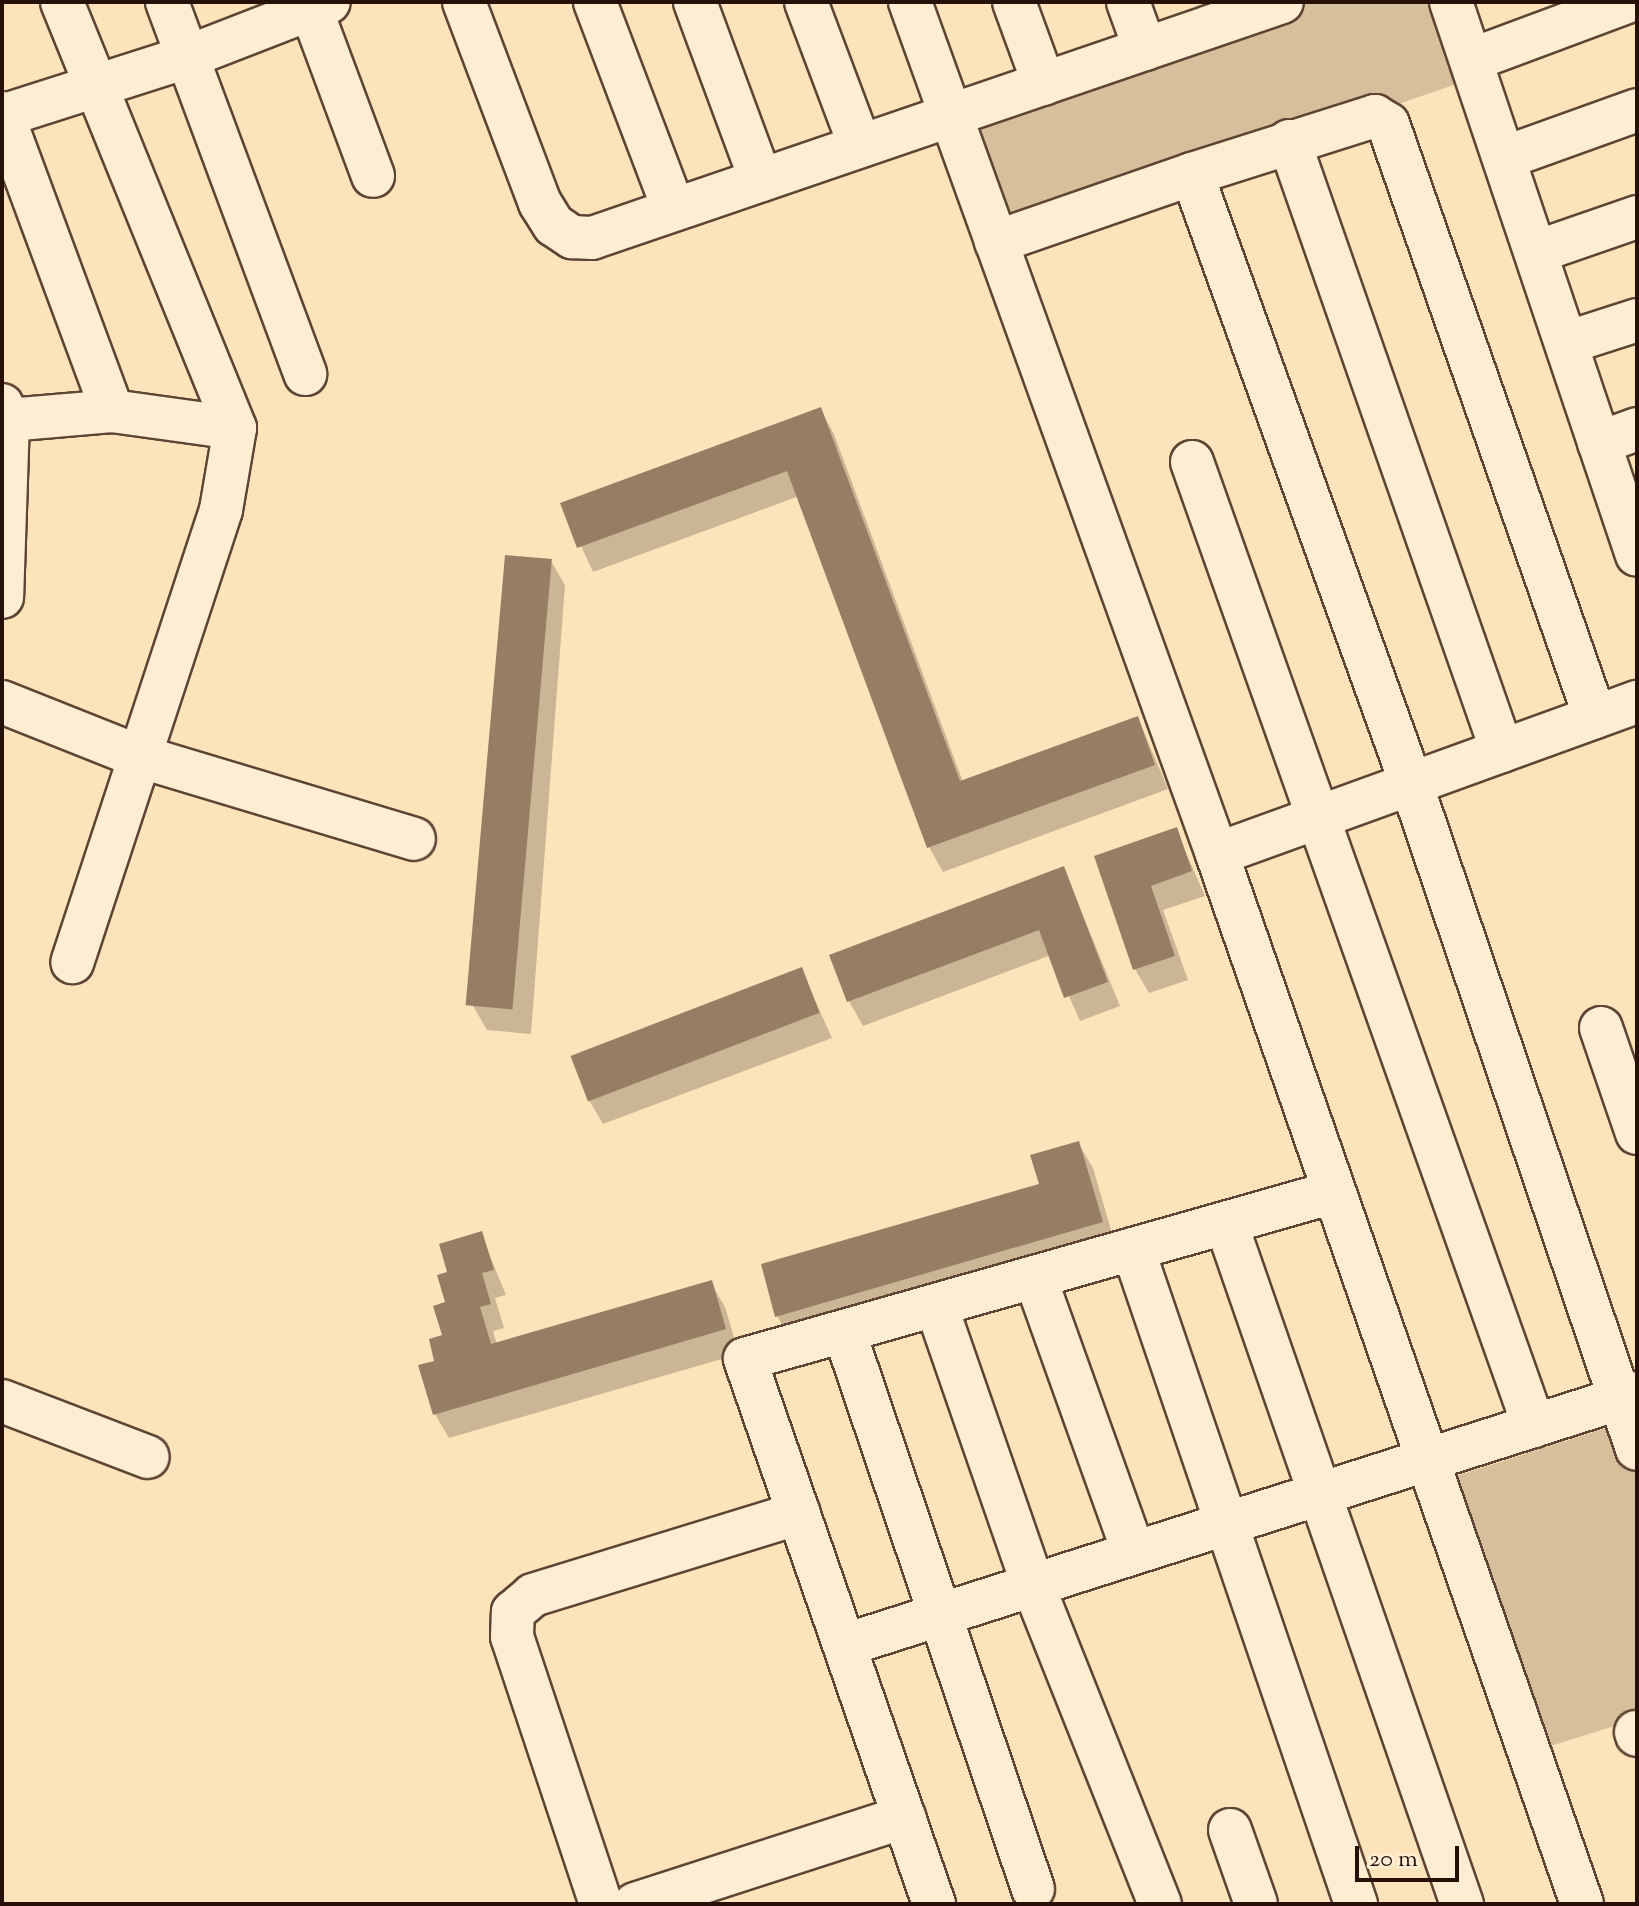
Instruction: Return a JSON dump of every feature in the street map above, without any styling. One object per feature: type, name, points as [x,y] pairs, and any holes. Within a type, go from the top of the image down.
[{"type":"street","points":[[62,2],[235,428],[221,510],[72,962]]},
{"type":"street","points":[[167,2],[305,374]]},
{"type":"street","points":[[464,2],[540,203],[554,225],[572,237],[592,238],[1145,49],[1258,6]]},
{"type":"street","points":[[595,2],[674,210]]},
{"type":"street","points":[[695,2],[761,180]]},
{"type":"street","points":[[806,2],[860,146]]},
{"type":"street","points":[[910,2],[1217,854],[1582,1904]]},
{"type":"street","points":[[1014,2],[1044,84]]},
{"type":"street","points":[[1128,2],[1145,49]]},
{"type":"street","points":[[1451,2],[1566,343],[1618,436],[1637,555]]},
{"type":"street","points":[[1471,60],[1627,2]]},
{"type":"street","points":[[112,411],[2,115],[187,57],[320,6],[373,176]]},
{"type":"street","points":[[1504,158],[1637,110]]},
{"type":"street","points":[[996,242],[1289,141],[1375,116],[1388,124],[1595,717]]},
{"type":"street","points":[[1289,141],[1502,751]]},
{"type":"street","points":[[1192,174],[1628,1396],[1637,1449]]},
{"type":"street","points":[[1536,252],[1637,217]]},
{"type":"street","points":[[1566,343],[1637,320]]},
{"type":"street","points":[[2,597],[5,412],[112,411],[235,428]]},
{"type":"street","points":[[1192,462],[1534,1426]]},
{"type":"street","points":[[2,702],[138,756],[414,839]]},
{"type":"street","points":[[1217,854],[1637,702]]},
{"type":"street","points":[[1601,1028],[1637,1133]]},
{"type":"street","points":[[934,1904],[745,1359],[1334,1192]]},
{"type":"street","points":[[1226,1223],[1462,1904]]},
{"type":"street","points":[[1133,1249],[1356,1904]]},
{"type":"street","points":[[1035,1277],[1134,1553]]},
{"type":"street","points":[[936,1305],[1033,1585],[1160,1904]]},
{"type":"street","points":[[844,1331],[942,1612],[1033,1889]]},
{"type":"street","points":[[845,1645],[1628,1396]]},
{"type":"street","points":[[2,1401],[148,1457]]},
{"type":"street","points":[[601,1904],[512,1637],[513,1612],[533,1595],[799,1513]]},
{"type":"street","points":[[635,1904],[904,1817]]},
{"type":"street","points":[[1230,1830],[1256,1904]]},
{"type":"shaded area","points":[[1282,2],[1451,2],[1477,77],[996,242],[953,115]]},
{"type":"shaded area","points":[[1619,1424],[1637,1473],[1637,1719],[1522,1755],[1428,1485]]},
{"type":"building","points":[[821,407],[960,781],[1138,716],[1155,765],[927,848],[787,471],[577,548],[560,503]]},
{"type":"building","points":[[505,555],[552,559],[512,1009],[466,1005]]},
{"type":"building","points":[[1177,827],[1192,871],[1151,886],[1175,956],[1133,970],[1094,856]]},
{"type":"building","points":[[1064,866],[1108,982],[1064,998],[1039,930],[847,1002],[829,955]]},
{"type":"building","points":[[802,967],[820,1013],[588,1102],[570,1056]]},
{"type":"building","points":[[1079,1141],[1103,1222],[775,1317],[761,1264],[1039,1184],[1030,1155]]},
{"type":"building","points":[[482,1231],[494,1270],[482,1273],[491,1304],[480,1307],[491,1344],[712,1280],[726,1329],[433,1415],[418,1365],[434,1361],[429,1339],[442,1335],[433,1306],[445,1302],[437,1275],[447,1272],[439,1244]]}]
